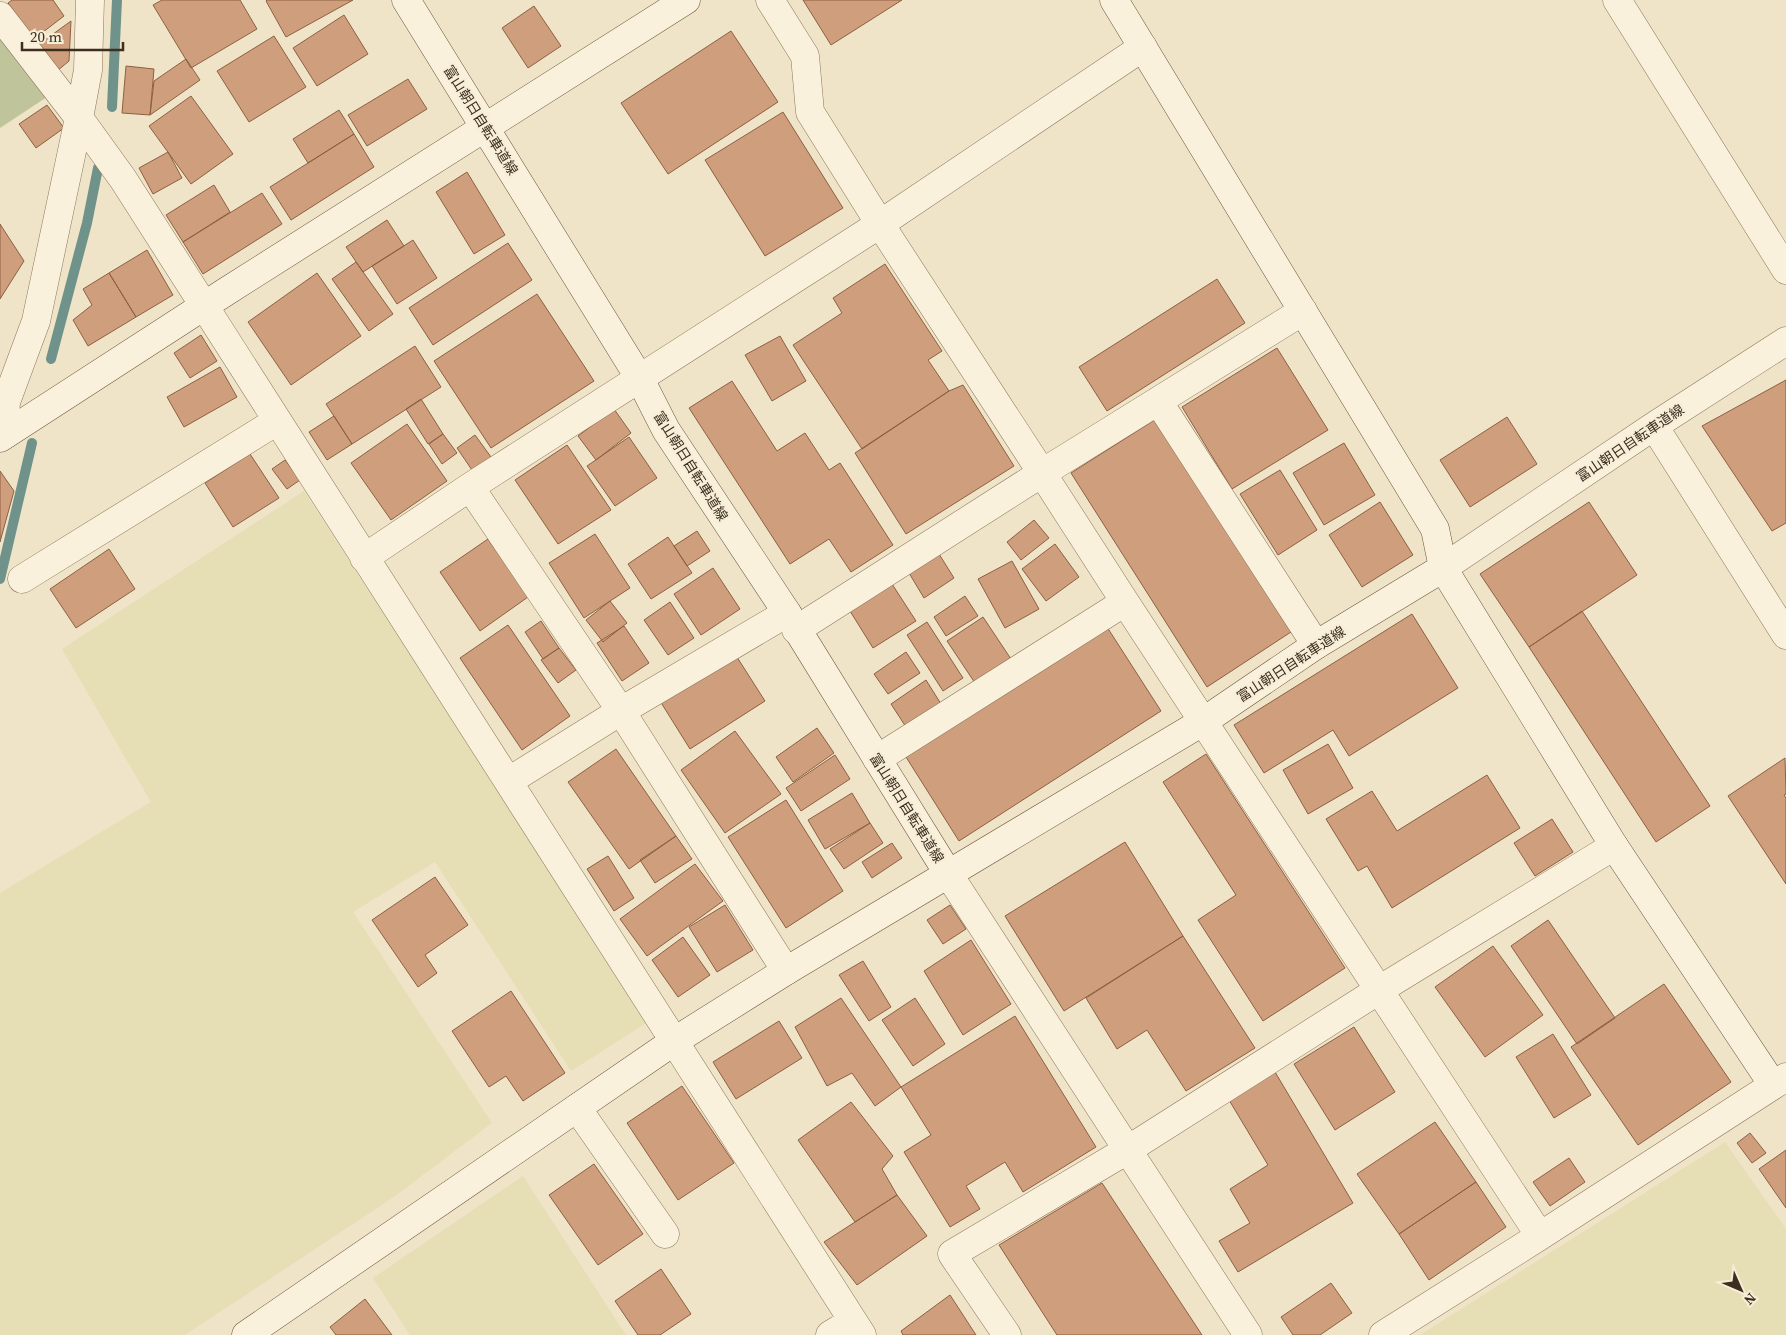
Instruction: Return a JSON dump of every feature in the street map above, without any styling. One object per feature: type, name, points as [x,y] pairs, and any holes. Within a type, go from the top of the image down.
[{"type":"street","points":[[2,437],[6,402],[36,321],[80,118],[88,70],[90,0]]},
{"type":"street","name":"富山朝日自転車道線","points":[[406,0],[640,379],[666,430],[791,622],[949,875],[1204,721],[1316,645],[1443,568],[1786,340]]},
{"type":"street","points":[[2,437],[204,306],[686,0]]},
{"type":"street","points":[[770,0],[805,56],[810,112],[880,224],[1125,602],[1540,1236]]},
{"type":"street","points":[[1114,0],[1435,528],[1443,568],[1614,846],[1780,1081],[1383,1335]]},
{"type":"street","points":[[1617,0],[1786,270]]},
{"type":"street","points":[[0,16],[80,118],[123,179],[857,1328],[830,1335]]},
{"type":"street","points":[[364,558],[470,487],[880,224],[1143,47]]},
{"type":"street","points":[[508,781],[621,711],[791,622],[1042,473],[1303,311]]},
{"type":"street","points":[[1158,401],[1316,645]]},
{"type":"street","points":[[22,579],[276,421]]},
{"type":"street","points":[[1654,426],[1786,635]]},
{"type":"street","points":[[470,487],[621,711],[786,971]]},
{"type":"street","points":[[877,759],[1125,602]]},
{"type":"street","points":[[1007,1335],[952,1254],[1129,1149],[1380,990],[1614,846]]},
{"type":"street","points":[[246,1335],[674,1042],[786,971],[949,875],[1129,1149],[1248,1335]]},
{"type":"street","points":[[577,1108],[665,1234]]},
{"type":"shaded area","points":[[304,491],[648,1022],[571,1071],[435,862],[353,912],[492,1123],[391,1199],[185,1335],[0,1335],[0,893],[151,802],[62,649]]},
{"type":"shaded area","points":[[1725,1142],[1786,1229],[1786,1335],[1420,1335]]},
{"type":"shaded area","points":[[523,1176],[626,1335],[410,1335],[373,1278]]},
{"type":"green space","points":[[0,30],[50,95],[0,128]]},
{"type":"building","points":[[12,0],[53,0],[64,16],[34,39],[8,3]]},
{"type":"building","points":[[162,0],[240,0],[257,29],[191,68],[153,5]]},
{"type":"building","points":[[267,0],[353,0],[286,37]]},
{"type":"building","points":[[803,0],[902,0],[831,45]]},
{"type":"building","points":[[534,6],[561,46],[528,68],[502,28]]},
{"type":"building","points":[[344,15],[368,54],[317,86],[293,48]]},
{"type":"building","points":[[71,21],[69,61],[57,71],[38,45]]},
{"type":"building","points":[[731,31],[778,102],[668,174],[621,103]]},
{"type":"building","points":[[274,36],[306,87],[249,122],[217,71]]},
{"type":"building","points":[[186,59],[200,80],[150,115],[154,81]]},
{"type":"building","points":[[126,66],[154,69],[150,115],[122,113]]},
{"type":"building","points":[[408,79],[427,109],[367,146],[348,115]]},
{"type":"building","points":[[191,96],[233,154],[191,184],[149,126]]},
{"type":"building","points":[[47,105],[64,128],[36,148],[19,124]]},
{"type":"building","points":[[339,110],[354,134],[308,163],[293,139]]},
{"type":"building","points":[[783,112],[843,208],[765,256],[705,160]]},
{"type":"building","points":[[354,134],[374,167],[291,220],[270,187]]},
{"type":"building","points":[[168,152],[182,178],[153,194],[139,168]]},
{"type":"building","points":[[467,172],[505,235],[474,254],[436,192]]},
{"type":"building","points":[[214,185],[230,212],[183,242],[166,215]]},
{"type":"building","points":[[262,193],[282,224],[203,274],[183,242]]},
{"type":"building","points":[[387,220],[404,246],[363,272],[346,247]]},
{"type":"building","points":[[0,224],[24,261],[0,299]]},
{"type":"building","points":[[413,240],[437,278],[397,304],[372,266]]},
{"type":"building","points":[[508,243],[532,280],[433,345],[409,308]]},
{"type":"building","points":[[147,250],[173,295],[136,317],[109,273]]},
{"type":"building","points":[[356,262],[393,314],[369,331],[332,279]]},
{"type":"building","points":[[885,264],[942,351],[928,360],[949,391],[862,449],[793,345],[842,313],[833,298]]},
{"type":"building","points":[[109,273],[136,317],[88,346],[73,320],[92,305],[83,289]]},
{"type":"building","points":[[317,273],[361,336],[291,385],[248,322]]},
{"type":"building","points":[[1217,279],[1245,323],[1107,411],[1079,367]]},
{"type":"building","points":[[537,294],[594,381],[491,448],[434,361]]},
{"type":"building","points":[[201,335],[217,361],[190,378],[174,353]]},
{"type":"building","points":[[780,336],[806,381],[772,401],[745,355]]},
{"type":"building","points":[[415,346],[441,387],[352,444],[326,404]]},
{"type":"building","points":[[1277,348],[1328,430],[1232,489],[1182,407]]},
{"type":"building","points":[[220,367],[237,397],[184,427],[167,397]]},
{"type":"building","points":[[1786,380],[1786,523],[1772,531],[1702,426]]},
{"type":"building","points":[[732,381],[777,451],[805,433],[829,470],[840,463],[893,545],[851,572],[829,539],[790,564],[689,408]]},
{"type":"building","points":[[963,385],[1014,466],[906,534],[855,453],[949,391]]},
{"type":"building","points":[[421,399],[443,434],[428,444],[406,409]]},
{"type":"building","points":[[614,409],[631,433],[596,460],[578,436]]},
{"type":"building","points":[[334,416],[352,444],[327,460],[309,432]]},
{"type":"building","points":[[1507,417],[1537,464],[1470,507],[1440,460]]},
{"type":"building","points":[[1156,419],[1291,632],[1207,687],[1071,473]]},
{"type":"building","points":[[407,424],[447,481],[391,520],[351,463]]},
{"type":"building","points":[[443,434],[457,453],[442,464],[429,444]]},
{"type":"building","points":[[475,435],[491,457],[472,470],[457,448]]},
{"type":"building","points":[[629,437],[657,478],[615,506],[587,466]]},
{"type":"building","points":[[1344,443],[1375,495],[1324,525],[1293,473]]},
{"type":"building","points":[[567,445],[611,510],[558,544],[515,480]]},
{"type":"building","points":[[250,454],[279,498],[233,527],[205,483]]},
{"type":"building","points":[[285,460],[300,480],[287,489],[272,469]]},
{"type":"building","points":[[1280,470],[1317,530],[1278,555],[1240,494]]},
{"type":"building","points":[[0,471],[14,491],[0,542]]},
{"type":"building","points":[[1380,502],[1413,555],[1362,587],[1329,535]]},
{"type":"building","points":[[1589,502],[1637,575],[1529,647],[1480,574]]},
{"type":"building","points":[[1034,520],[1049,538],[1021,560],[1007,542]]},
{"type":"building","points":[[697,531],[710,551],[687,566],[674,546]]},
{"type":"building","points":[[595,534],[630,588],[584,618],[549,563]]},
{"type":"building","points":[[668,537],[692,573],[651,599],[628,564]]},
{"type":"building","points":[[488,539],[528,597],[480,631],[440,572]]},
{"type":"building","points":[[1055,544],[1079,577],[1046,601],[1022,569]]},
{"type":"building","points":[[109,549],[135,589],[76,628],[50,589]]},
{"type":"building","points":[[939,554],[954,578],[924,598],[909,573]]},
{"type":"building","points":[[1012,561],[1039,609],[1005,628],[978,579]]},
{"type":"building","points":[[713,568],[740,609],[701,635],[674,594]]},
{"type":"building","points":[[892,584],[916,621],[873,648],[850,611]]},
{"type":"building","points":[[965,596],[978,616],[946,636],[934,617]]},
{"type":"building","points":[[610,601],[627,623],[603,642],[586,620]]},
{"type":"building","points":[[670,602],[694,638],[668,655],[644,620]]},
{"type":"building","points":[[1582,611],[1710,806],[1656,842],[1529,647]]},
{"type":"building","points":[[1412,614],[1458,688],[1349,756],[1333,730],[1264,773],[1234,725]]},
{"type":"building","points":[[983,617],[1013,662],[977,686],[947,641]]},
{"type":"building","points":[[541,621],[559,648],[543,659],[525,632]]},
{"type":"building","points":[[927,622],[963,678],[943,691],[907,635]]},
{"type":"building","points":[[508,625],[570,716],[522,750],[460,658]]},
{"type":"building","points":[[624,626],[649,663],[622,681],[597,643]]},
{"type":"building","points":[[1107,627],[1161,711],[959,841],[906,757]]},
{"type":"building","points":[[559,648],[576,670],[558,683],[541,660]]},
{"type":"building","points":[[906,652],[920,673],[888,694],[874,674]]},
{"type":"building","points":[[735,654],[765,701],[690,749],[660,701]]},
{"type":"building","points":[[926,680],[941,704],[906,727],[891,704]]},
{"type":"building","points":[[817,728],[834,753],[793,782],[776,757]]},
{"type":"building","points":[[735,731],[781,794],[725,833],[681,770]]},
{"type":"building","points":[[1328,744],[1353,788],[1308,814],[1283,770]]},
{"type":"building","points":[[616,749],[676,836],[629,869],[568,782]]},
{"type":"building","points":[[1206,754],[1345,968],[1263,1021],[1198,920],[1236,895],[1163,782]]},
{"type":"building","points":[[835,755],[850,779],[801,811],[786,788]]},
{"type":"building","points":[[1785,758],[1786,794],[1784,795],[1786,798],[1786,884],[1728,796]]},
{"type":"building","points":[[1487,775],[1520,828],[1392,908],[1367,866],[1358,871],[1326,819],[1372,791],[1397,831]]},
{"type":"building","points":[[852,793],[870,823],[825,849],[808,820]]},
{"type":"building","points":[[786,800],[843,891],[786,928],[728,837]]},
{"type":"building","points":[[1552,819],[1573,852],[1535,876],[1514,843]]},
{"type":"building","points":[[870,823],[883,843],[844,869],[830,849]]},
{"type":"building","points":[[676,836],[692,859],[655,883],[640,860]]},
{"type":"building","points":[[1125,842],[1183,936],[1064,1011],[1005,916]]},
{"type":"building","points":[[892,843],[902,858],[872,878],[862,862]]},
{"type":"building","points":[[608,856],[634,898],[614,911],[587,869]]},
{"type":"building","points":[[695,864],[723,901],[647,956],[620,919]]},
{"type":"building","points":[[435,877],[468,925],[425,955],[437,973],[418,987],[372,920]]},
{"type":"building","points":[[725,905],[753,950],[717,972],[689,927]]},
{"type":"building","points":[[950,905],[966,929],[943,944],[927,920]]},
{"type":"building","points":[[1548,920],[1615,1018],[1577,1044],[1511,946]]},
{"type":"building","points":[[1183,936],[1255,1048],[1186,1091],[1147,1030],[1117,1049],[1086,998]]},
{"type":"building","points":[[683,937],[710,975],[678,997],[652,960]]},
{"type":"building","points":[[971,940],[1011,1004],[963,1035],[924,971]]},
{"type":"building","points":[[1493,946],[1543,1015],[1485,1057],[1435,987]]},
{"type":"building","points":[[863,961],[891,1007],[869,1021],[839,975]]},
{"type":"building","points":[[1664,984],[1731,1082],[1638,1145],[1571,1047]]},
{"type":"building","points":[[511,991],[565,1073],[523,1101],[506,1076],[489,1087],[452,1031]]},
{"type":"building","points":[[841,998],[901,1087],[875,1106],[852,1073],[827,1086],[795,1027]]},
{"type":"building","points":[[915,998],[945,1044],[913,1066],[882,1020]]},
{"type":"building","points":[[1015,1016],[1096,1147],[1023,1192],[1005,1162],[966,1186],[980,1209],[950,1227],[904,1152],[931,1135],[901,1087]]},
{"type":"building","points":[[779,1021],[802,1058],[736,1099],[713,1062]]},
{"type":"building","points":[[1354,1027],[1395,1092],[1335,1130],[1294,1064]]},
{"type":"building","points":[[1553,1034],[1591,1095],[1554,1118],[1516,1057]]},
{"type":"building","points":[[1275,1072],[1353,1203],[1238,1272],[1219,1241],[1250,1223],[1230,1189],[1268,1165],[1229,1100]]},
{"type":"building","points":[[682,1086],[734,1163],[678,1200],[627,1123]]},
{"type":"building","points":[[851,1102],[893,1156],[882,1169],[897,1195],[855,1222],[798,1140]]},
{"type":"building","points":[[1435,1122],[1476,1182],[1399,1234],[1357,1174]]},
{"type":"building","points":[[1750,1133],[1766,1153],[1752,1163],[1737,1143]]},
{"type":"building","points":[[1786,1150],[1786,1208],[1759,1169]]},
{"type":"building","points":[[1569,1158],[1585,1182],[1550,1206],[1533,1182]]},
{"type":"building","points":[[594,1164],[643,1234],[598,1265],[549,1195]]},
{"type":"building","points":[[1476,1182],[1506,1227],[1429,1280],[1399,1234]]},
{"type":"building","points":[[1102,1183],[1202,1335],[1057,1335],[999,1245]]},
{"type":"building","points":[[897,1195],[927,1236],[857,1285],[824,1242]]},
{"type":"building","points":[[661,1269],[691,1314],[660,1335],[638,1335],[615,1301]]},
{"type":"building","points":[[1331,1283],[1352,1313],[1320,1335],[1293,1335],[1281,1317]]},
{"type":"building","points":[[950,1295],[976,1335],[903,1335],[901,1331]]},
{"type":"building","points":[[365,1299],[392,1335],[336,1335],[330,1327]]},
{"type":"waterway","points":[[112,107],[117,0]]},
{"type":"waterway","points":[[51,359],[87,223],[98,168]]},
{"type":"waterway","points":[[0,579],[32,443]]}]
